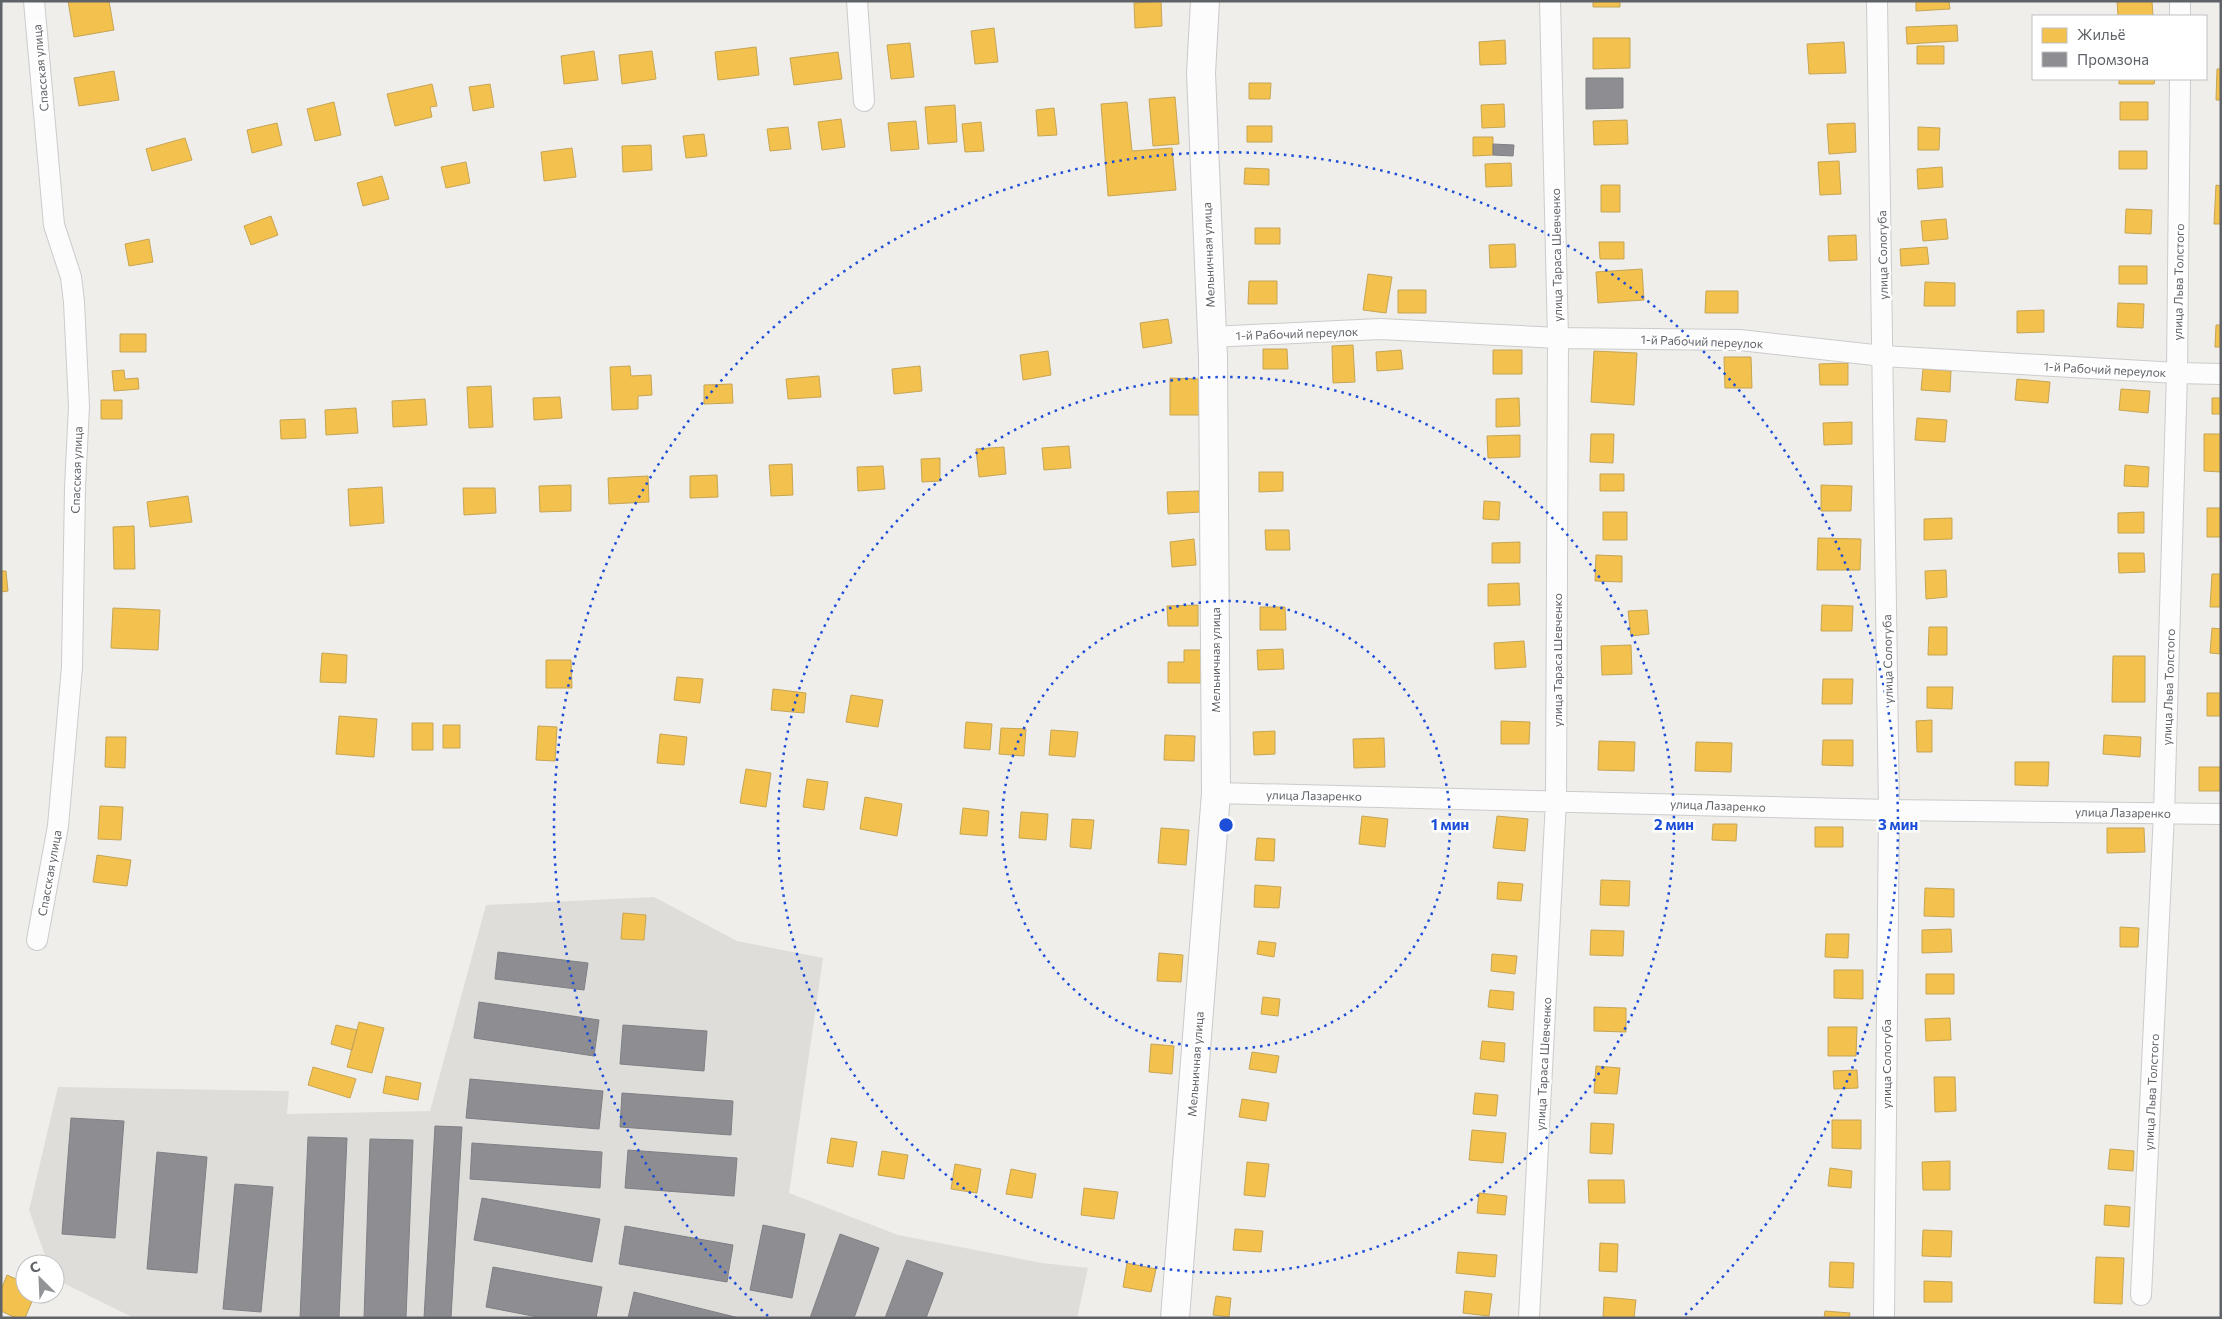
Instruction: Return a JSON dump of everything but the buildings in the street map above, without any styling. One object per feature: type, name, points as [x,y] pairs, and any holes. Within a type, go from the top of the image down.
[{"type":"main road","name":"Мельничная улица","points":[[1175,1318],[1216,793],[1212,337],[1201,73],[1205,1]]},
{"type":"street","name":"Спасская улица","points":[[34,1],[54,225],[71,277],[74,302],[79,406],[75,488],[72,668],[58,826],[37,940]]},
{"type":"street","points":[[857,1],[864,101]]},
{"type":"street","name":"улица Тараса Шевченко","points":[[1529,1318],[1556,801],[1558,338],[1550,1]]},
{"type":"street","name":"улица Сологуба","points":[[1877,1],[1888,810],[1884,1318]]},
{"type":"street","points":[[2180,1],[2180,15]]},
{"type":"street","name":"улица Льва Толстого","points":[[2140,1295],[2164,813],[2177,373],[2180,80]]},
{"type":"street","name":"1-й Рабочий переулок","points":[[1212,337],[1380,329],[1558,338],[1740,340],[1883,356],[2221,374]]},
{"type":"street","name":"улица Лазаренко","points":[[1216,793],[1888,810],[2221,814]]},
{"type":"shaded area","points":[[654,897],[737,941],[823,958],[789,1193],[898,1235],[1042,1263],[1088,1268],[1077,1318],[134,1318],[65,1284],[65,1254],[44,1254],[29,1210],[58,1087],[289,1091],[287,1114],[430,1111],[486,905]]}]
